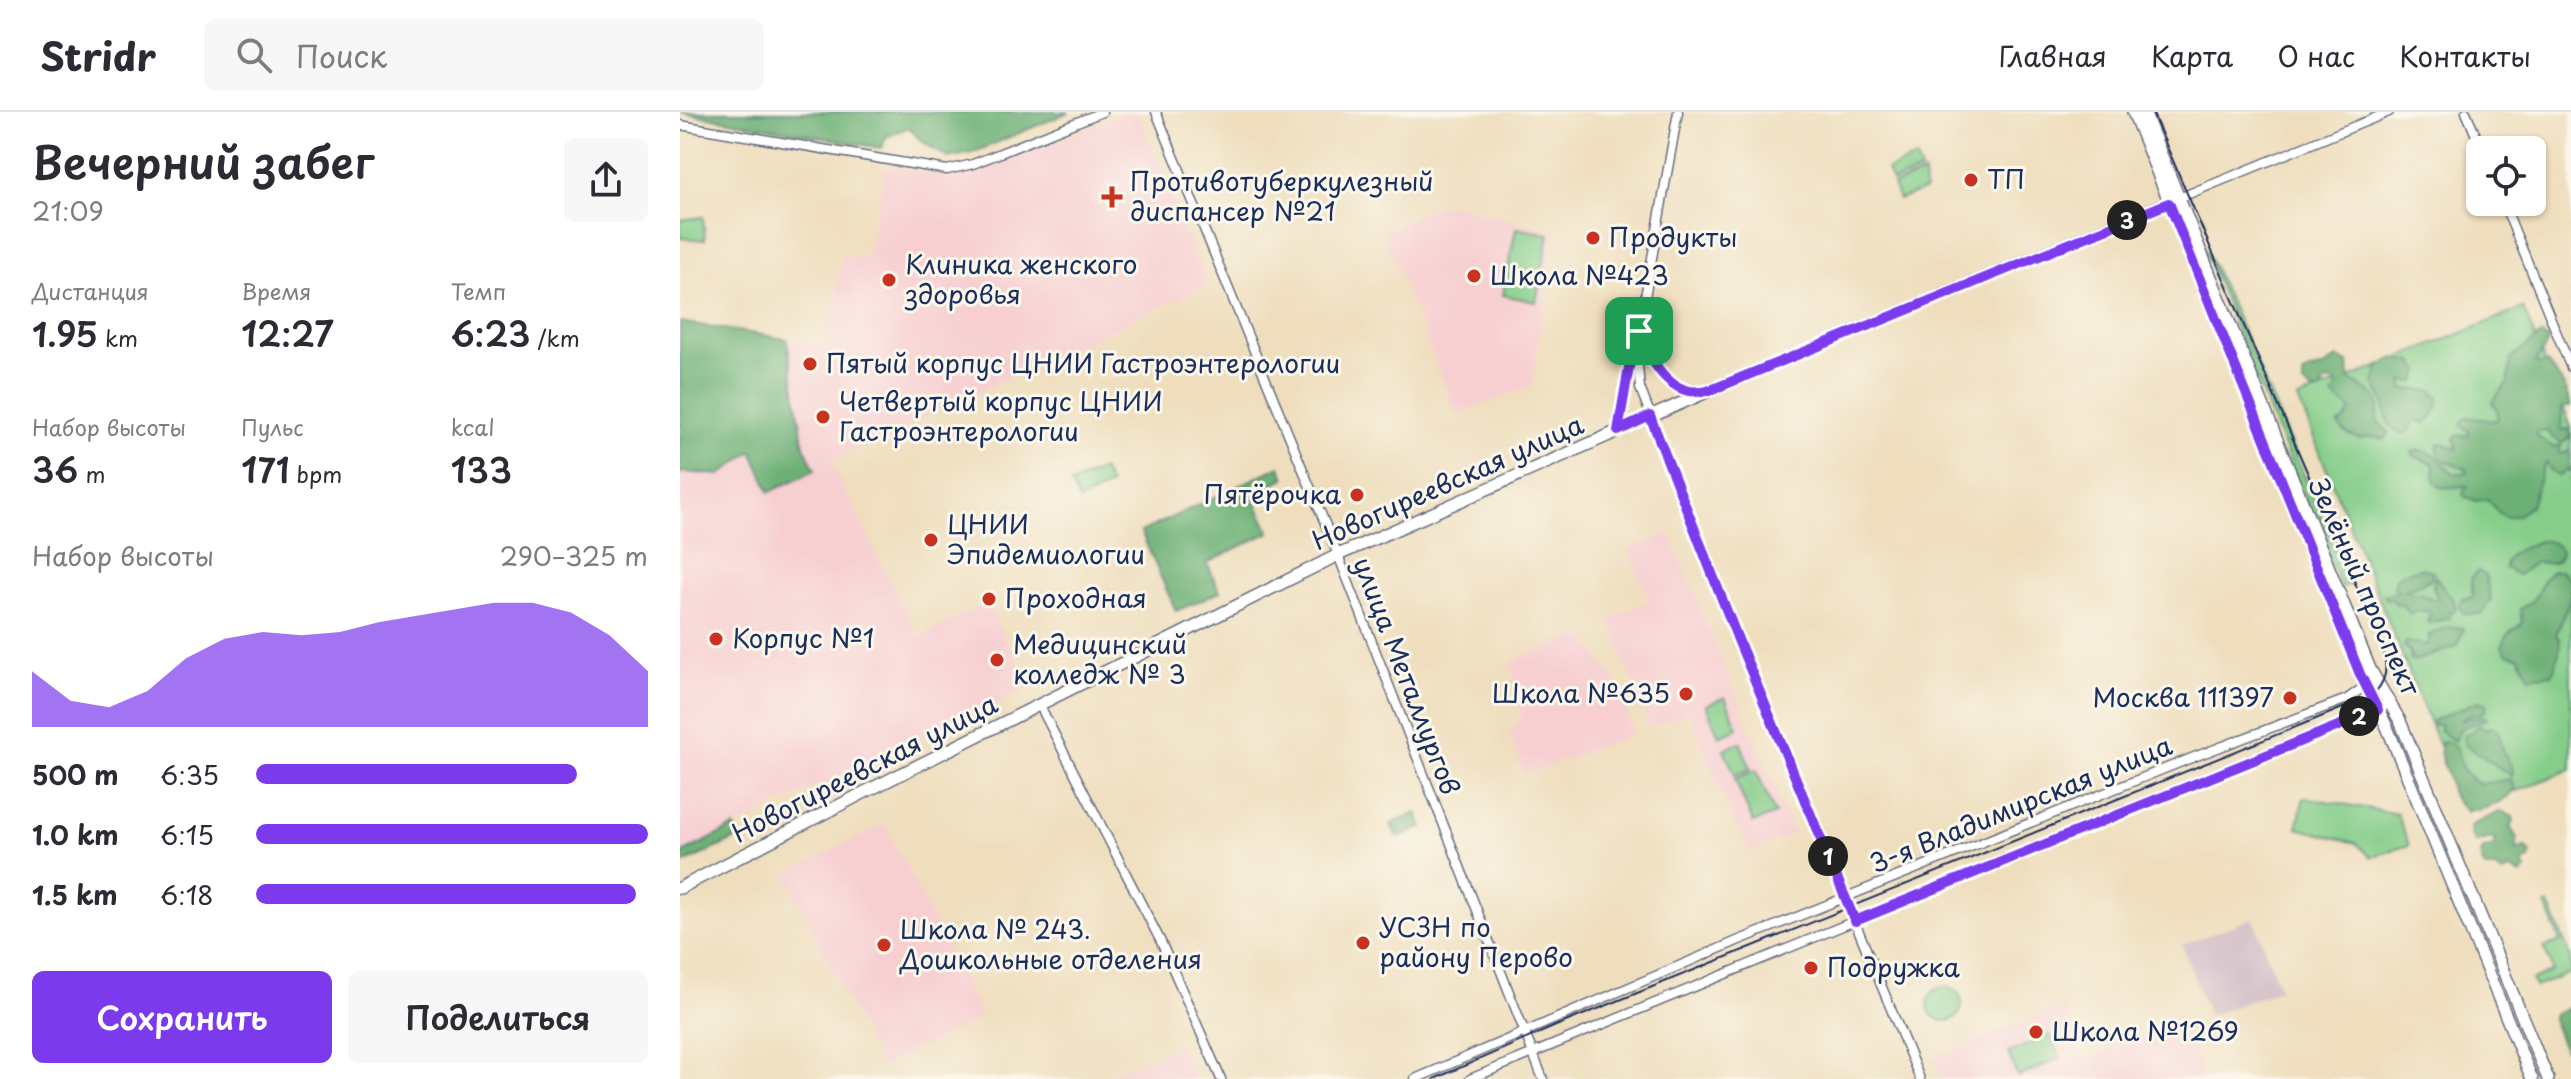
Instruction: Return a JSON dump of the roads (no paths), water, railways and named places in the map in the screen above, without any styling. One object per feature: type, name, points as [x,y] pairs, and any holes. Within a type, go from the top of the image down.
[{"type":"main road","name":"Зелёный проспект","points":[[2133,112],[2174,200],[2370,682],[2378,710],[2532,1079]]},
{"type":"main road","name":"Зелёный проспект","points":[[2144,112],[2174,200]]},
{"type":"main road","name":"Новогиреевская улица","points":[[680,888],[1338,555],[1711,390],[2174,200]]},
{"type":"main road","name":"Зелёный проспект","points":[[2370,682],[2400,721],[2548,1079]]},
{"type":"street","points":[[680,125],[947,170],[973,164],[1102,112]]},
{"type":"street","name":"улица Металлургов","points":[[1156,112],[1338,555],[1543,1079]]},
{"type":"street","points":[[1678,112],[1639,331],[1637,355],[1640,388],[1739,642],[1920,1079]]},
{"type":"street","name":"Новогиреевская улица","points":[[2174,200],[2389,112]]},
{"type":"street","points":[[2466,112],[2476,136]]},
{"type":"street","points":[[2509,216],[2571,368]]},
{"type":"street","points":[[1639,331],[1645,349],[1658,370],[1670,380],[1683,390],[1711,390]]},
{"type":"street","points":[[1618,431],[1639,331]]},
{"type":"street","name":"3-я Владимирская улица","points":[[1415,1079],[1845,897],[2347,699],[2370,682]]},
{"type":"street","points":[[1039,704],[1161,942],[1221,1079]]},
{"type":"street","name":"3-я Владимирская улица","points":[[1470,1079],[2389,704]]},
{"type":"tram line","points":[[1434,1079],[1558,1025],[2370,697],[2380,686],[2386,669],[2383,648],[2152,112]]},
{"type":"place","name":"ТП","points":[[1971,180]]},
{"type":"place","name":"Противотуберкулезный диспансер №21","points":[[1112,197]]},
{"type":"place","name":"Продукты","points":[[1593,238]]},
{"type":"place","name":"Школа №423","points":[[1474,276]]},
{"type":"place","name":"Клиника женского здоровья","points":[[889,280]]},
{"type":"place","name":"Пятый корпус ЦНИИ Гастроэнтерологии","points":[[810,364]]},
{"type":"place","name":"Четвертый корпус ЦНИИ Гастроэнтерологии","points":[[823,417]]},
{"type":"place","name":"Пятёрочка","points":[[1357,495]]},
{"type":"place","name":"ЦНИИ Эпидемиологии","points":[[931,540]]},
{"type":"place","name":"Проходная","points":[[989,599]]},
{"type":"place","name":"Корпус №1","points":[[716,639]]},
{"type":"place","name":"Медицинский колледж № 3","points":[[997,660]]},
{"type":"place","name":"Школа №635","points":[[1686,694]]},
{"type":"place","name":"Москва 111397","points":[[2290,698]]},
{"type":"place","name":"УСЗН по району Перово","points":[[1363,943]]},
{"type":"place","name":"Школа № 243. Дошкольные отделения","points":[[884,945]]},
{"type":"place","name":"Подружка","points":[[1811,968]]},
{"type":"place","name":"Школа №1269","points":[[2036,1032]]}]
